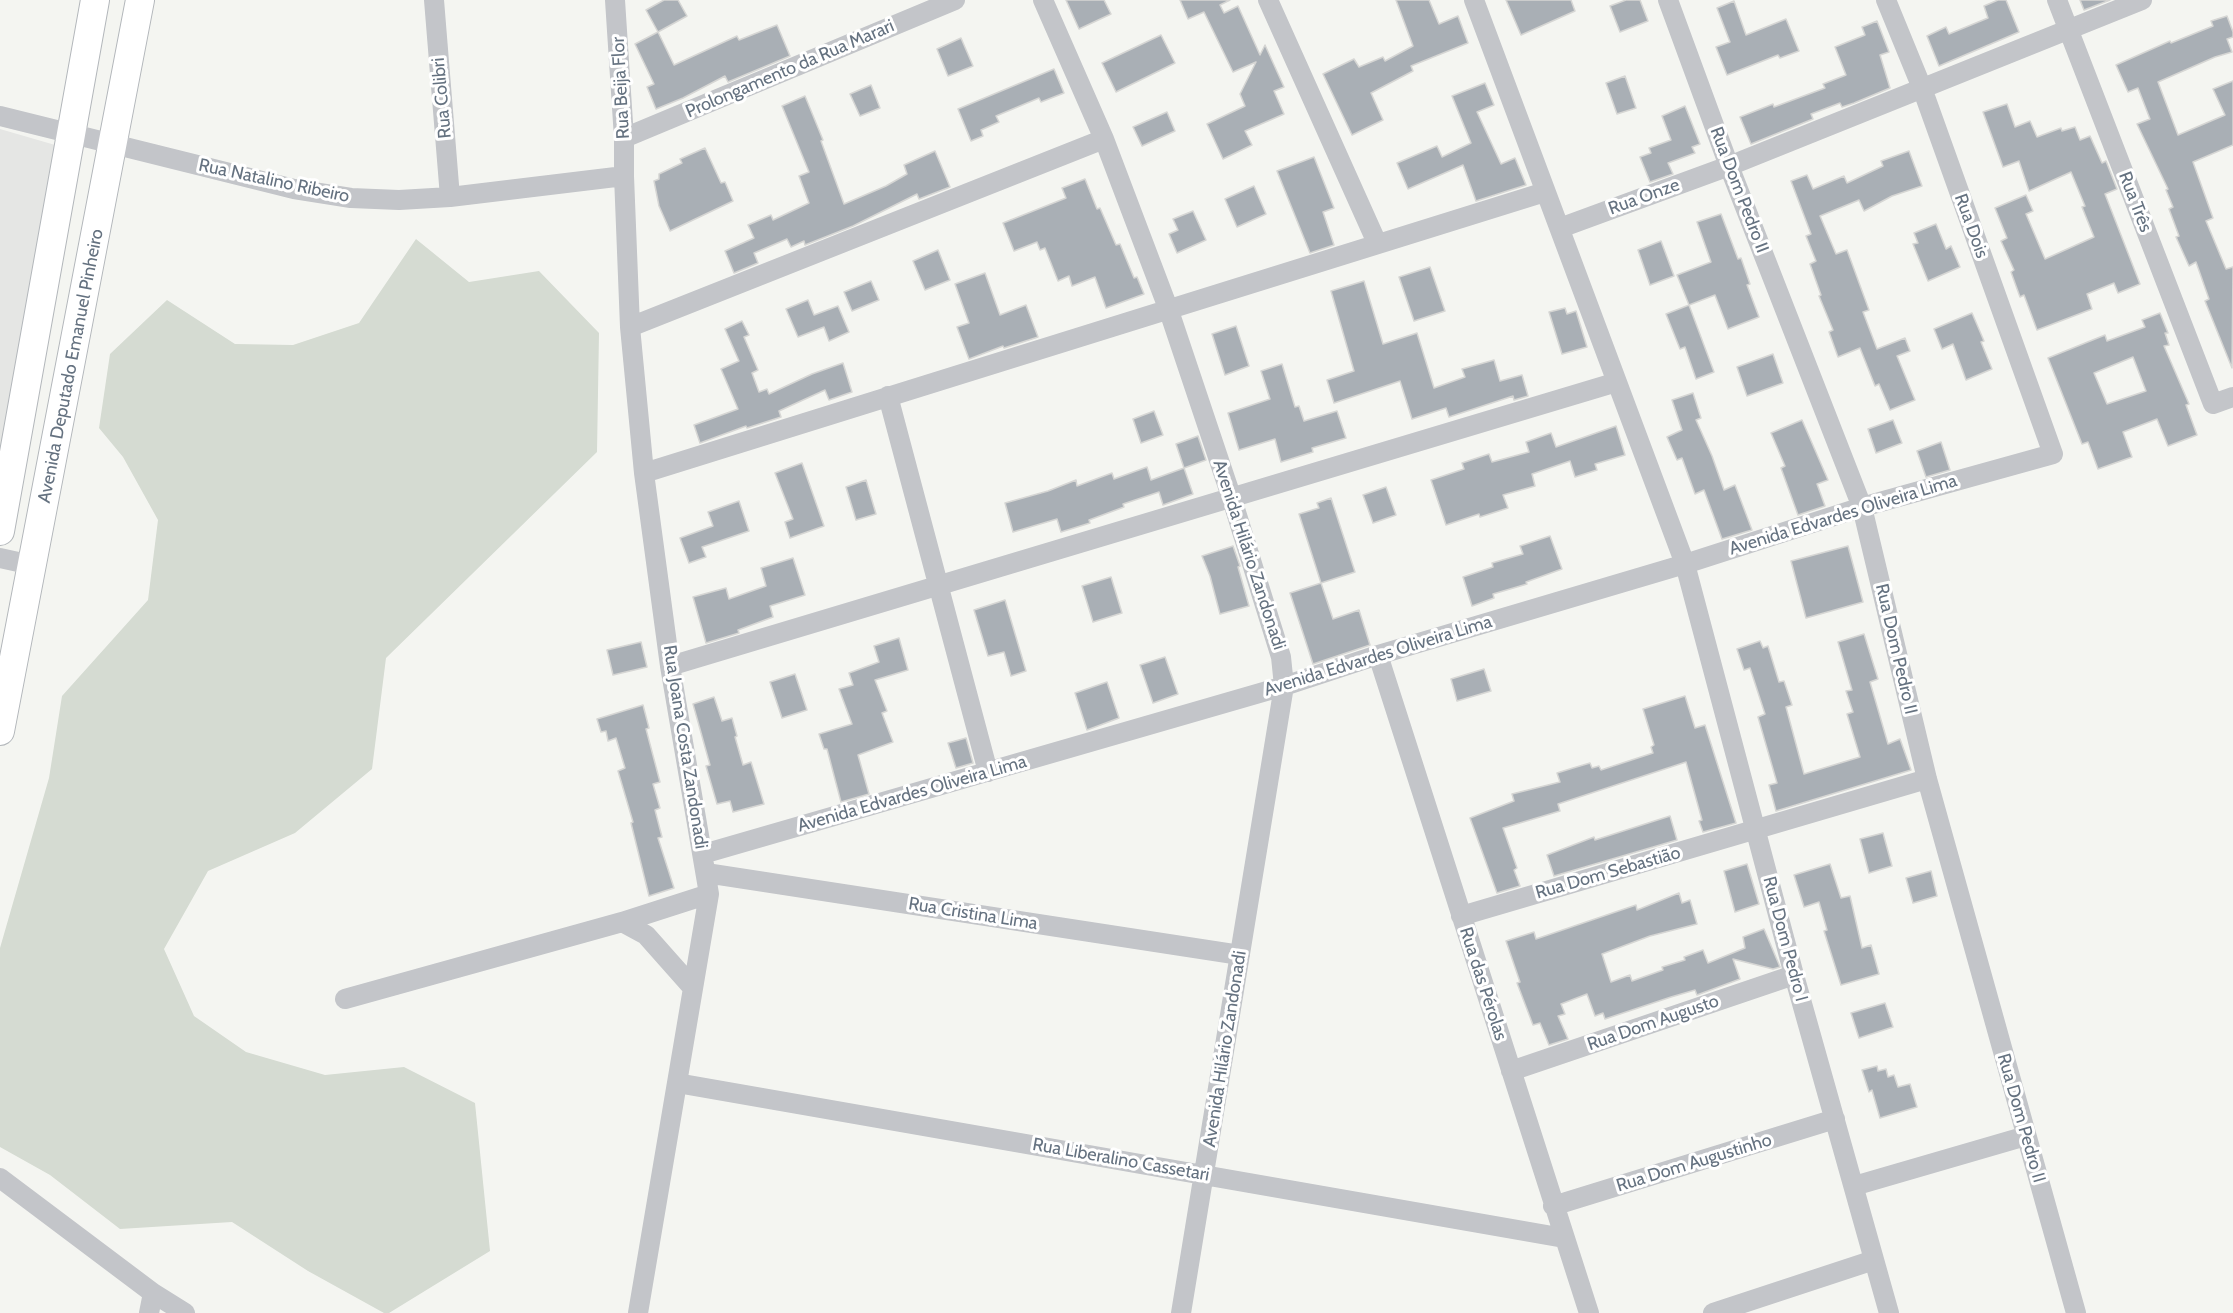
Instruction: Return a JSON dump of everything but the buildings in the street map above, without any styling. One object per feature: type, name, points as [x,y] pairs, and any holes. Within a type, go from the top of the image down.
[{"type":"street","points":[[0,531],[95,0]]},
{"type":"street","name":"Avenida Deputado Emanuel Pinheiro","points":[[0,731],[140,0]]},
{"type":"street","name":"Rua Colibri","points":[[434,0],[450,197]]},
{"type":"street","name":"Rua Beija Flor","points":[[615,0],[624,138],[624,176]]},
{"type":"street","name":"Prolongamento da Rua Marari","points":[[624,138],[955,0]]},
{"type":"street","name":"Avenida Hilário Zandonadi","points":[[1043,0],[1104,139],[1168,308],[1231,496],[1281,657],[1284,686],[1181,1313]]},
{"type":"street","points":[[1268,0],[1377,243]]},
{"type":"street","points":[[1474,0],[1685,564]]},
{"type":"street","name":"Rua Dom Pedro II","points":[[1668,0],[1729,166],[1862,507],[1927,779],[2076,1313]]},
{"type":"street","name":"Rua Dois","points":[[1886,0],[1922,88],[2053,454]]},
{"type":"street","name":"Rua Três","points":[[2057,0],[2213,404],[2233,397]]},
{"type":"street","name":"Rua Onze","points":[[1560,228],[1729,166],[2142,0]]},
{"type":"street","name":"Rua Natalino Ribeiro","points":[[0,116],[294,189],[351,198],[399,200],[450,197],[624,176]]},
{"type":"street","points":[[630,327],[1104,139]]},
{"type":"street","name":"Rua Joana Costa Zandonadi","points":[[624,176],[630,327],[644,473],[670,666],[709,894],[638,1313]]},
{"type":"street","points":[[644,473],[1545,192]]},
{"type":"street","points":[[670,666],[1617,382]]},
{"type":"street","points":[[888,396],[988,772]]},
{"type":"street","name":"Avenida Edvardes Oliveira Lima","points":[[704,864],[988,772],[1284,686],[1378,655],[1685,564],[1862,507],[2053,454]]},
{"type":"street","points":[[0,558],[32,564]]},
{"type":"street","name":"Rua Dom Pedro I","points":[[1685,564],[1794,975],[1889,1313]]},
{"type":"street","name":"Rua das Pérolas","points":[[1378,655],[1589,1313]]},
{"type":"street","name":"Rua Dom Sebastião","points":[[1461,916],[1927,779]]},
{"type":"street","name":"Rua Cristina Lima","points":[[704,864],[1240,955]]},
{"type":"street","points":[[345,999],[622,922],[709,894]]},
{"type":"street","points":[[622,922],[646,935],[693,988]]},
{"type":"street","name":"Rua Dom Augusto","points":[[1511,1071],[1794,975]]},
{"type":"street","name":"Rua Liberalino Cassetari","points":[[677,1083],[1564,1238]]},
{"type":"street","name":"Rua Dom Augustinho","points":[[1553,1206],[1835,1119]]},
{"type":"street","points":[[1854,1186],[2026,1136]]},
{"type":"street","points":[[0,1179],[153,1293],[184,1313]]},
{"type":"street","points":[[1713,1313],[1874,1260]]},
{"type":"street","points":[[149,1313],[153,1293]]},
{"type":"shaded area","points":[[0,129],[62,147],[0,466]]},
{"type":"shaded area","points":[[416,239],[469,282],[539,271],[599,333],[597,452],[386,658],[372,769],[295,833],[208,871],[164,949],[194,1016],[246,1052],[325,1075],[404,1067],[475,1103],[490,1251],[389,1313],[384,1313],[308,1271],[232,1222],[120,1229],[50,1175],[0,1147],[0,948],[49,778],[62,696],[148,600],[158,520],[123,457],[99,428],[110,354],[167,300],[235,344],[293,345],[359,323]]}]
